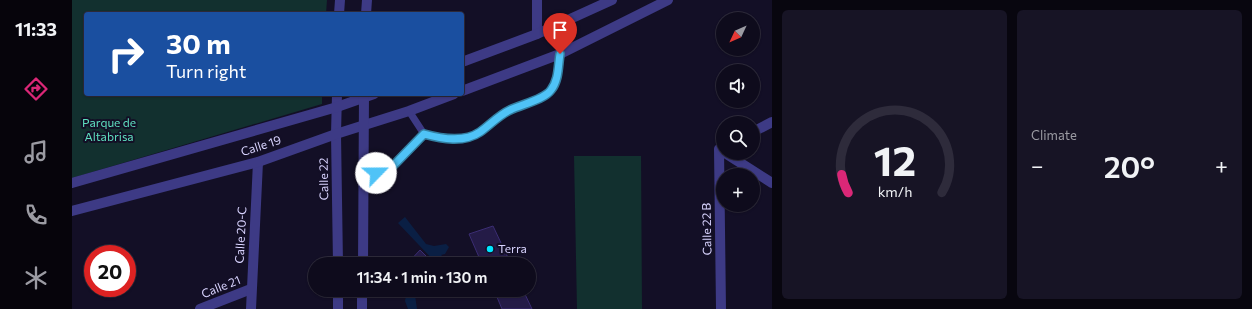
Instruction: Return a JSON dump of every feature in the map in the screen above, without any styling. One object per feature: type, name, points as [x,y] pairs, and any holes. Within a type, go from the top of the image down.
[{"type":"street","points":[[339,12],[340,0]]},
{"type":"street","points":[[366,12],[367,0]]},
{"type":"street","points":[[537,0],[537,34]]},
{"type":"street","points":[[464,61],[537,34],[612,0]]},
{"type":"street","points":[[464,90],[560,54],[668,0]]},
{"type":"street","name":"Calle 22","points":[[337,96],[336,134],[338,257]]},
{"type":"street","points":[[362,257],[364,96]]},
{"type":"street","name":"Calle 19","points":[[72,183],[337,107],[364,96]]},
{"type":"street","name":"Calle 19","points":[[72,211],[258,162],[449,96]]},
{"type":"street","points":[[760,128],[772,122]]},
{"type":"street","name":"Calle 22 B","points":[[721,309],[723,160]]},
{"type":"street","points":[[738,160],[772,183]]},
{"type":"street","name":"Calle 20-C","points":[[251,309],[258,162]]},
{"type":"street","name":"Calle 21","points":[[200,309],[251,289]]},
{"type":"street","points":[[338,297],[338,309]]},
{"type":"street","points":[[362,297],[362,309]]},
{"type":"lane","points":[[409,111],[424,134],[439,138],[461,139],[478,133],[509,110],[541,97],[551,91],[556,80],[560,54]]},
{"type":"lane","points":[[363,176],[389,170],[424,134]]},
{"type":"green space","name":"Parque de Altabrisa","points":[[72,0],[327,0],[326,12],[84,12],[84,96],[322,96],[322,104],[72,178]]},
{"type":"green space","points":[[574,156],[641,156],[642,309],[577,309]]},
{"type":"water","points":[[405,217],[426,244],[434,246],[446,244],[449,247],[445,254],[441,255],[443,257],[430,257],[398,223]]},
{"type":"water","points":[[406,297],[415,297],[417,309],[408,309],[405,301]]},
{"type":"building","name":"Terra","points":[[493,226],[508,257],[479,257],[469,234]]},
{"type":"building","points":[[420,250],[427,257],[414,257]]},
{"type":"building","name":"Terra","points":[[497,297],[526,297],[532,309],[502,309]]},
{"type":"place","name":"Terra","points":[[490,249]]},
{"type":"route","points":[[376,173],[389,170],[424,134],[439,138],[461,139],[478,133],[509,110],[541,97],[551,91],[556,80],[560,54]]}]
